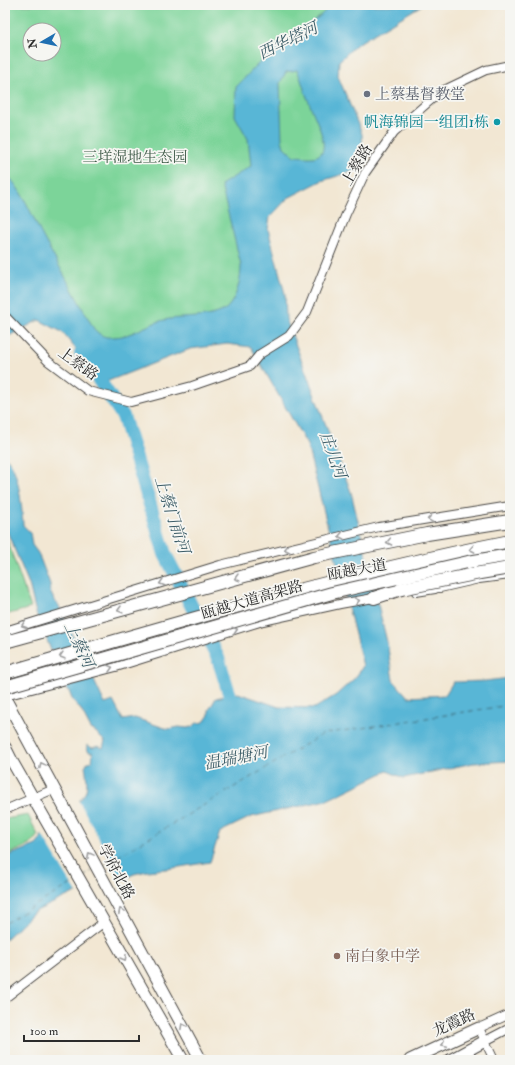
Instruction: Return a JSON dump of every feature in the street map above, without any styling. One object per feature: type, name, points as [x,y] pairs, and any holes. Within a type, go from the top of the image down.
[{"type":"highway","name":"瓯越大道","points":[[5,642],[199,588],[329,554],[427,534],[510,521]]},
{"type":"highway","name":"瓯越大道高架路","points":[[5,673],[208,613],[332,581],[510,541]]},
{"type":"highway","name":"瓯越大道高架路","points":[[5,687],[332,593],[468,562],[510,555]]},
{"type":"highway","name":"瓯越大道","points":[[5,684],[175,630],[298,596],[371,582],[468,569],[510,560]]},
{"type":"highway","points":[[374,598],[401,589],[510,568]]},
{"type":"main road","name":"学府北路","points":[[5,697],[201,1060]]},
{"type":"main road","points":[[5,747],[40,811],[183,1060]]},
{"type":"main road","name":"龙霞路","points":[[410,1060],[479,1028]]},
{"type":"main road","name":"龙霞路","points":[[450,1060],[486,1041]]},
{"type":"street","name":"上蔡路","points":[[7,318],[48,361],[88,391],[131,402],[192,386],[250,366],[260,354],[289,336],[307,312],[346,214],[365,172],[394,132],[440,92],[486,70],[510,65]]},
{"type":"street","points":[[5,631],[220,565],[379,527],[510,506]]},
{"type":"street","points":[[435,589],[468,569]]},
{"type":"street","points":[[5,697],[116,667],[263,621],[340,604],[435,589],[510,574]]},
{"type":"street","points":[[5,810],[54,789]]},
{"type":"street","points":[[5,998],[104,922]]},
{"type":"street","name":"龙霞路","points":[[479,1028],[510,1014]]},
{"type":"street","points":[[479,1028],[494,1060]]},
{"type":"street","name":"龙霞路","points":[[486,1041],[510,1028]]},
{"type":"green space","name":"三垟湿地生态园","points":[[5,5],[353,5],[322,50],[340,151],[253,213],[274,307],[109,368],[60,303],[5,320]]},
{"type":"green space","points":[[5,534],[31,608],[5,615]]},
{"type":"green space","points":[[28,815],[38,835],[31,844],[5,856],[5,819]]},
{"type":"water","points":[[331,5],[422,5],[357,44],[339,61],[338,76],[362,134],[363,157],[357,170],[321,181],[288,198],[270,217],[268,229],[285,294],[286,319],[351,492],[387,642],[393,680],[408,697],[445,695],[453,682],[485,681],[510,678],[510,761],[473,763],[404,778],[387,771],[327,800],[251,817],[220,832],[210,862],[147,871],[134,874],[91,894],[74,893],[34,912],[5,940],[5,857],[36,845],[41,839],[42,831],[78,803],[83,797],[87,788],[85,766],[88,762],[92,761],[93,753],[88,751],[87,745],[92,748],[98,746],[103,748],[105,741],[91,729],[81,710],[67,690],[36,613],[29,584],[6,529],[5,457],[14,469],[21,499],[23,525],[30,532],[32,545],[38,553],[50,584],[50,591],[55,602],[58,604],[105,704],[113,701],[123,720],[135,718],[168,729],[192,727],[197,723],[204,722],[209,715],[209,710],[216,698],[238,693],[279,707],[315,708],[336,695],[356,677],[363,666],[307,445],[251,347],[227,344],[190,349],[103,383],[62,332],[39,320],[5,338],[5,174],[11,179],[21,194],[94,329],[100,334],[107,337],[126,335],[164,320],[206,316],[221,312],[227,308],[238,288],[241,265],[221,185],[251,166],[248,139],[235,116],[236,87],[259,63],[321,15]],"holes":[[[297,70],[322,138],[322,151],[319,155],[314,157],[294,156],[284,147],[282,140],[280,83],[286,72]]]},
{"type":"pier","points":[[78,799],[122,882],[86,897],[78,895],[39,830],[39,826],[44,819],[77,802]]},
{"type":"waterway","name":"上蔡门前河","points":[[81,353],[123,416],[165,554],[218,658],[235,712]]},
{"type":"ferry route","points":[[102,866],[323,734],[510,705]]},
{"type":"ferry route","points":[[83,877],[92,871]]},
{"type":"ferry route","points":[[5,923],[75,882]]},
{"type":"place","name":"上蔡基督教堂","points":[[367,94]]},
{"type":"place","name":"帆海锦园一组团1栋","points":[[497,122]]},
{"type":"place","name":"南白象中学","points":[[337,956]]},
{"type":"water label","name":"西华塔河","points":[[288,41]]},
{"type":"water label","name":"庄儿河","points":[[333,455]]},
{"type":"water label","name":"上蔡河","points":[[79,645]]},
{"type":"water label","name":"温瑞塘河","points":[[236,758]]}]
